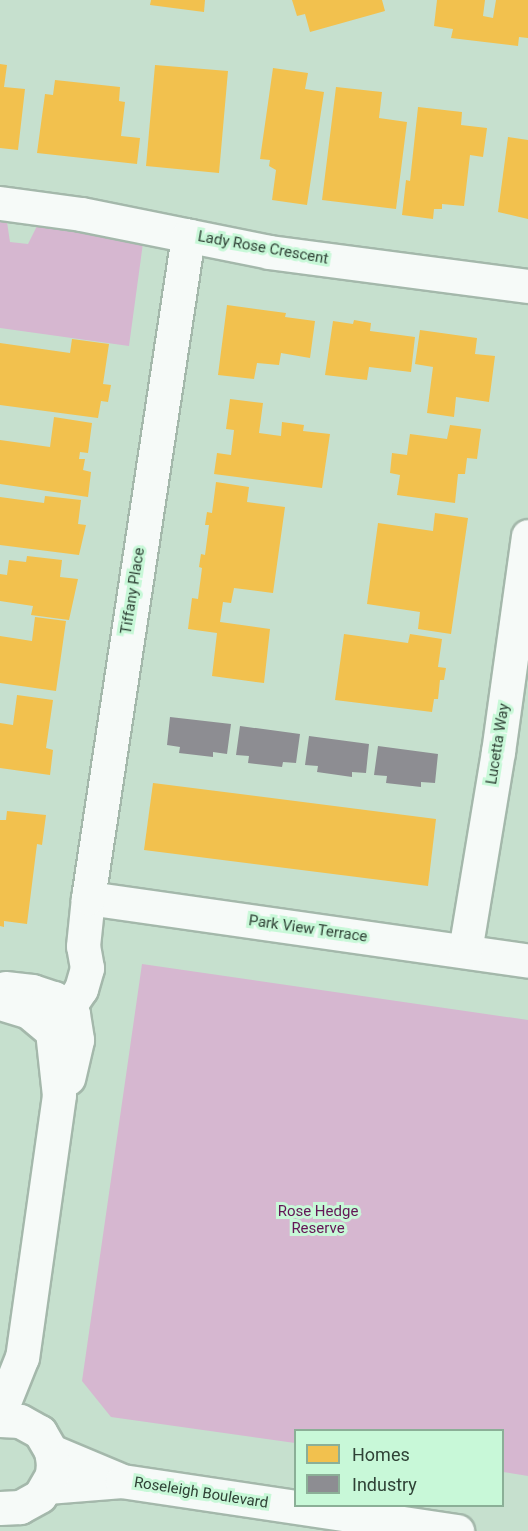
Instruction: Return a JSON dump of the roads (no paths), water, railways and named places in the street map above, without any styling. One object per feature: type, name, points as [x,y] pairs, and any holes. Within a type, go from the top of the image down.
[{"type":"street","name":"Lady Rose Crescent","points":[[0,203],[81,214],[269,252],[528,286]]},
{"type":"street","name":"Tiffany Place","points":[[56,1010],[83,946],[88,898],[188,236]]},
{"type":"street","name":"Lucetta Way","points":[[465,951],[498,752],[528,536]]},
{"type":"street","name":"Park View Terrace","points":[[88,898],[528,961]]},
{"type":"street","points":[[0,989],[32,991],[56,1010]]},
{"type":"street","points":[[0,1003],[30,1012],[56,1010]]},
{"type":"street","points":[[10,1515],[40,1496],[47,1487],[53,1469],[51,1451],[47,1441],[16,1423],[22,1357],[59,1095],[52,1031],[56,1010]]},
{"type":"street","points":[[0,1412],[22,1357]]},
{"type":"street","name":"Roseleigh Boulevard","points":[[51,1451],[122,1481],[398,1527],[457,1531]]},
{"type":"street","name":"Roseleigh Boulevard","points":[[47,1487],[122,1481]]},
{"type":"park label","name":"Rose Hedge Reserve","points":[[318,1220]]}]
